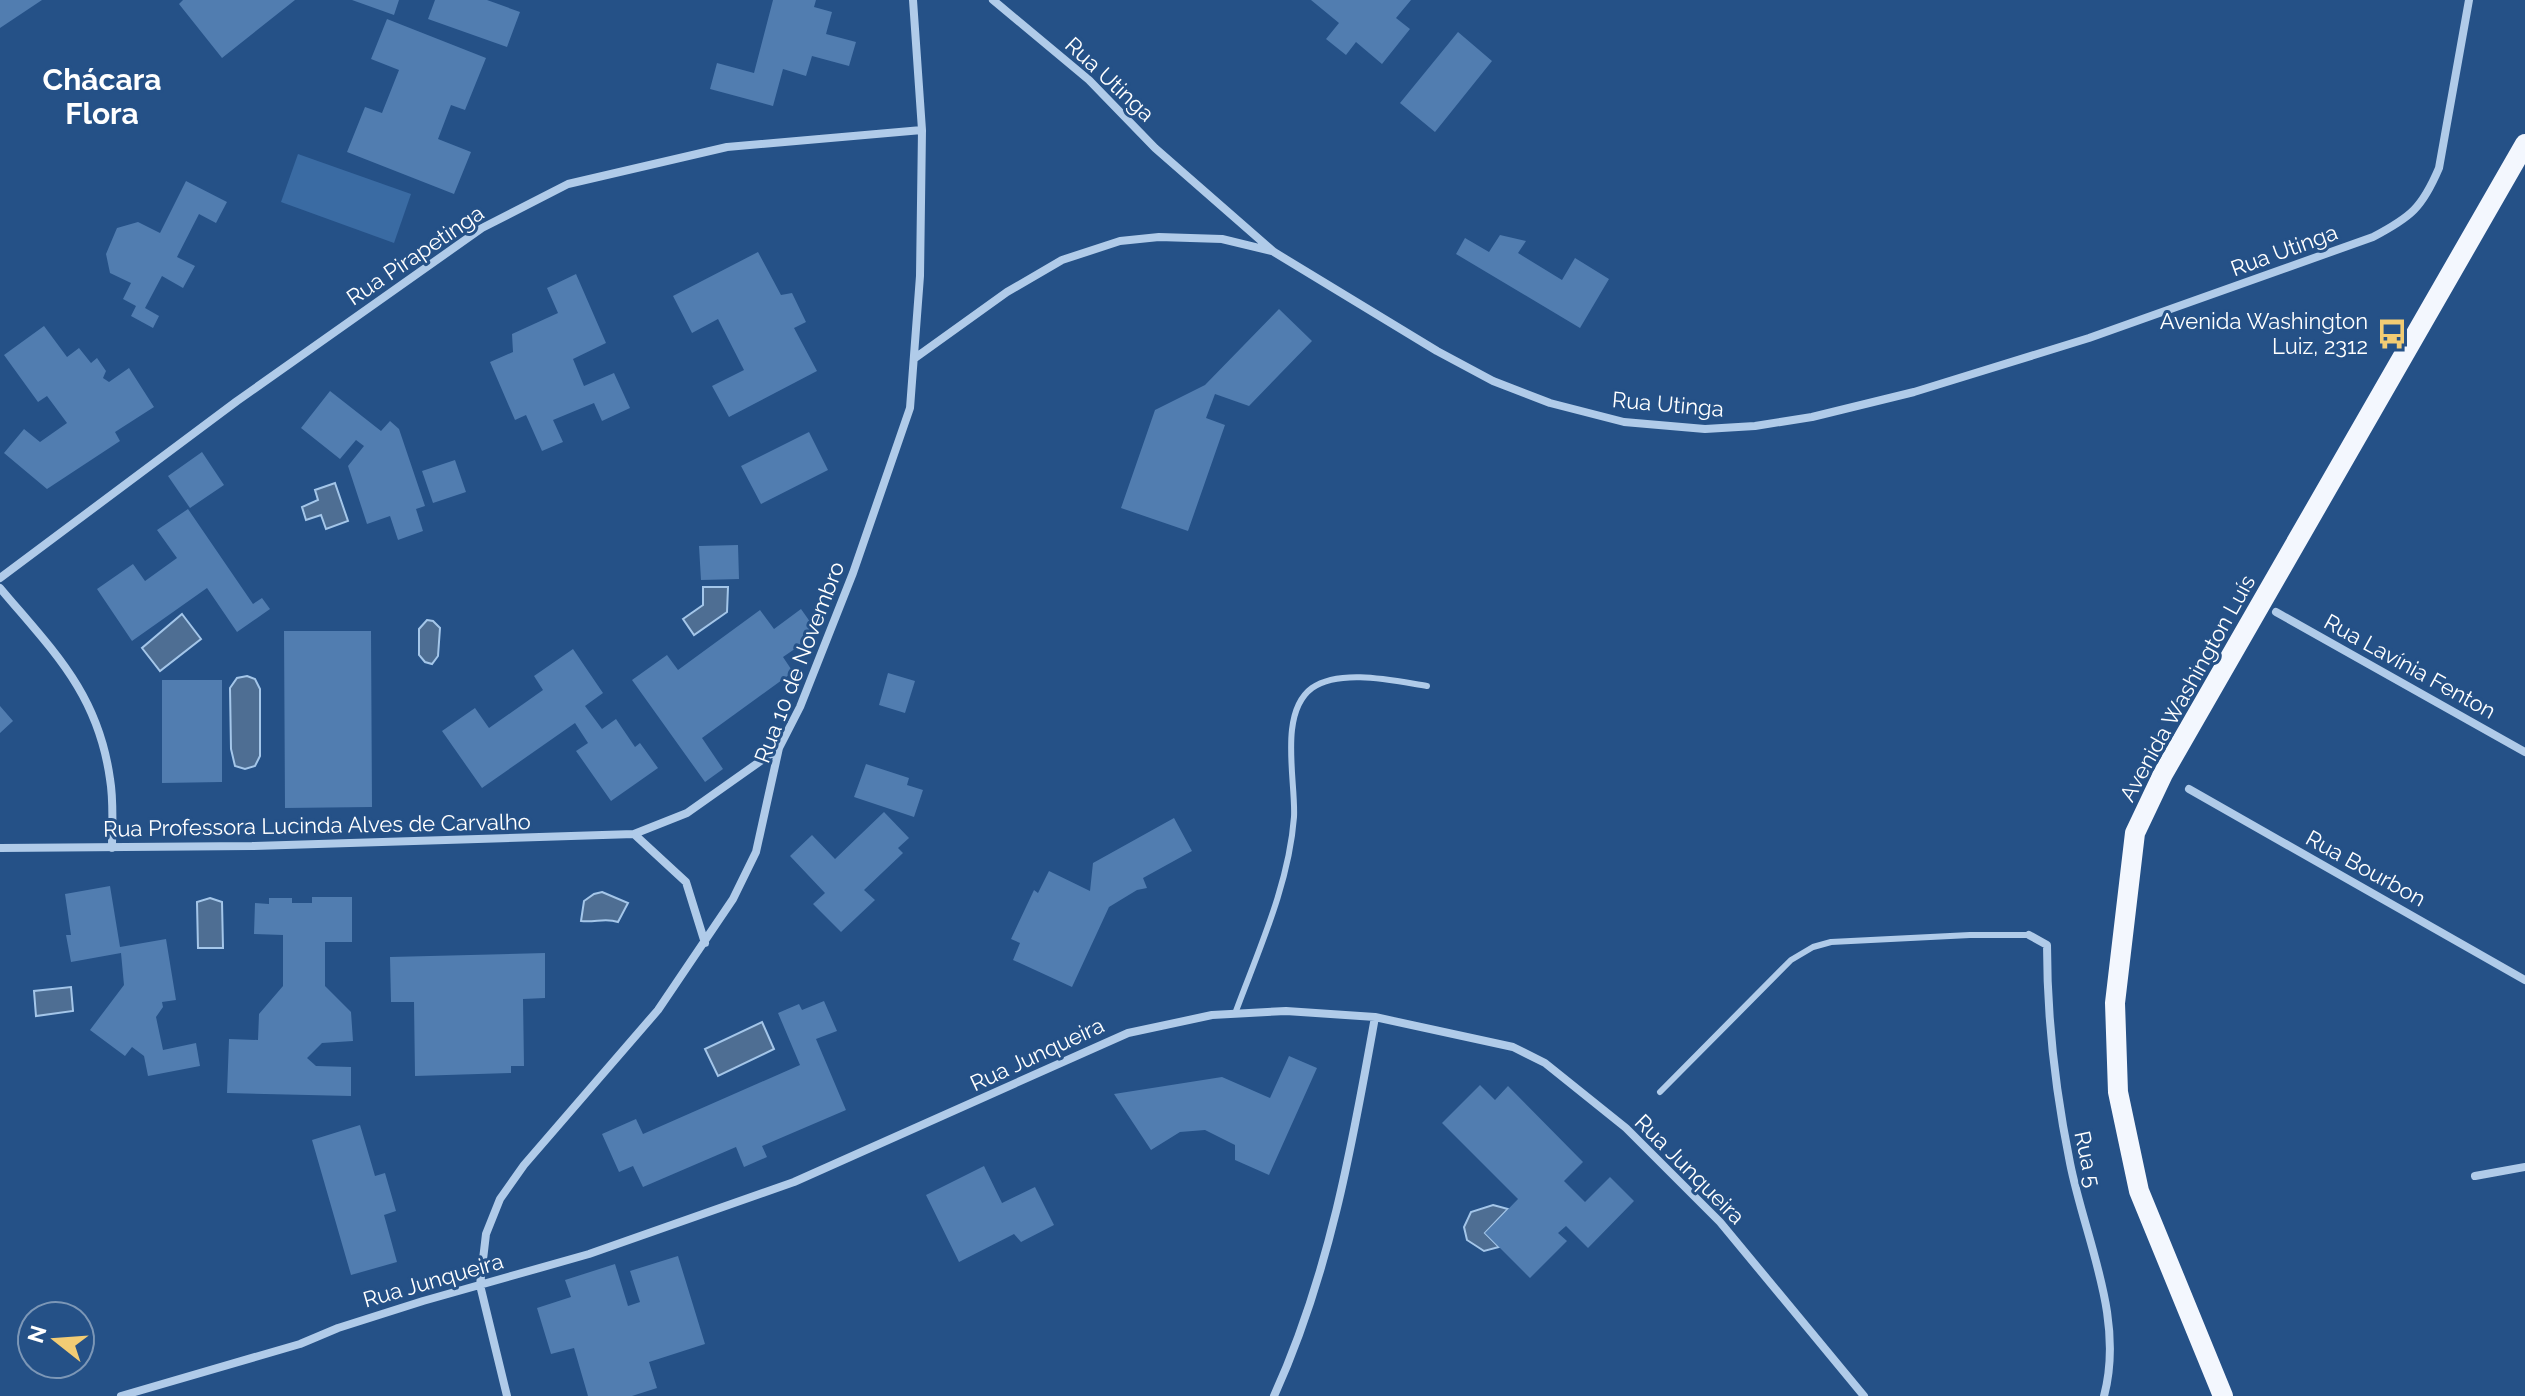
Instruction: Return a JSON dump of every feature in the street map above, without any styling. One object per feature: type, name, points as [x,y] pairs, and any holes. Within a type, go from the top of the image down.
[{"type":"main road","name":"Avenida Washington Luís","points":[[2223,1396],[2139,1191],[2118,1092],[2115,1003],[2135,833],[2163,774],[2525,144]]},
{"type":"street","name":"Rua 10 de Novembro","points":[[507,1396],[480,1285],[486,1234],[500,1199],[524,1165],[658,1010],[733,899],[756,852],[779,748],[800,707],[873,521],[910,408],[920,276],[922,130],[913,0]]},
{"type":"street","name":"Rua Utinga","points":[[993,0],[1089,80],[1155,148],[1274,252],[1437,351],[1493,381],[1550,403],[1624,422],[1705,429],[1755,426],[1812,417],[1914,392],[2089,338],[2373,237],[2417,210],[2439,168],[2449,126],[2469,0]]},
{"type":"street","name":"Rua Pirapetinga","points":[[0,578],[237,401],[469,237],[568,184],[727,147],[922,130]]},
{"type":"street","points":[[915,358],[1007,292],[1062,260],[1120,241],[1159,237],[1222,239],[1274,252]]},
{"type":"street","points":[[0,588],[68,669],[92,709],[111,782],[112,848]]},
{"type":"street","name":"Rua Lavínia Fenton","points":[[2276,612],[2525,752]]},
{"type":"street","name":"Rua Professora Lucinda Alves de Carvalho","points":[[0,848],[428,842],[634,834],[687,813],[779,748]]},
{"type":"street","name":"Rua Bourbon","points":[[2189,789],[2525,980]]},
{"type":"street","points":[[634,834],[686,882],[705,943]]},
{"type":"street","name":"Rua 5","points":[[2029,935],[2047,945],[2048,1024],[2060,1111],[2080,1207],[2109,1317],[2112,1351],[2104,1396]]},
{"type":"street","name":"Rua Junqueira","points":[[121,1396],[589,1254],[794,1182],[1128,1033],[1236,1011],[1375,1017],[1513,1047],[1545,1063],[1626,1128],[1720,1222],[1864,1396]]},
{"type":"street","points":[[1274,1396],[1296,1348],[1327,1254],[1353,1144],[1375,1017]]},
{"type":"street","points":[[2475,1176],[2525,1167]]},
{"type":"lane","points":[[1236,1011],[1289,858],[1294,815],[1293,719],[1304,698],[1313,688],[1332,681],[1371,677],[1427,686]]},
{"type":"lane","points":[[1660,1092],[1791,960],[1813,947],[1831,942],[2029,935]]},
{"type":"shaded area","points":[[298,154],[411,194],[394,243],[281,202]]},
{"type":"shaded area","points":[[335,483],[348,521],[326,529],[321,515],[306,520],[302,507],[318,500],[315,490]]},
{"type":"shaded area","points":[[703,587],[728,587],[727,612],[694,635],[683,619],[703,605]]},
{"type":"shaded area","points":[[182,614],[201,639],[160,671],[142,648]]},
{"type":"shaded area","points":[[427,620],[440,628],[438,656],[432,664],[419,655],[419,629]]},
{"type":"shaded area","points":[[247,676],[255,679],[260,689],[260,756],[255,766],[245,769],[235,766],[231,749],[230,688],[237,678]]},
{"type":"shaded area","points":[[602,892],[628,903],[618,922],[581,921],[584,901]]},
{"type":"shaded area","points":[[210,898],[222,902],[223,948],[198,948],[197,902]]},
{"type":"shaded area","points":[[71,987],[73,1011],[36,1016],[34,991]]},
{"type":"shaded area","points":[[762,1022],[774,1049],[718,1076],[705,1049]]},
{"type":"shaded area","points":[[1493,1205],[1508,1209],[1485,1233],[1499,1247],[1484,1251],[1467,1240],[1464,1227],[1471,1212]]},
{"type":"building","points":[[0,0],[42,0],[0,28]]},
{"type":"building","points":[[183,0],[295,0],[222,58],[179,4]]},
{"type":"building","points":[[352,0],[399,0],[394,15]]},
{"type":"building","points":[[435,0],[487,0],[520,12],[507,47],[428,19]]},
{"type":"building","points":[[773,0],[816,0],[814,7],[832,12],[826,34],[856,42],[849,66],[812,56],[806,76],[783,69],[773,106],[710,89],[717,63],[754,73]]},
{"type":"building","points":[[1311,0],[1411,0],[1396,18],[1410,29],[1382,64],[1356,42],[1346,55],[1326,39],[1339,23]]},
{"type":"building","points":[[387,19],[486,58],[465,110],[451,105],[438,139],[471,152],[454,194],[347,152],[365,107],[382,113],[399,70],[371,59]]},
{"type":"building","points":[[1458,32],[1492,61],[1435,132],[1400,103]]},
{"type":"building","points":[[186,181],[227,202],[216,223],[199,214],[177,257],[195,266],[183,288],[162,276],[145,308],[159,316],[153,328],[131,316],[136,306],[123,299],[131,283],[110,273],[106,254],[117,228],[138,222],[160,233]]},
{"type":"building","points":[[1500,235],[1526,241],[1518,253],[1562,280],[1575,258],[1609,279],[1580,328],[1456,254],[1465,238],[1489,252]]},
{"type":"building","points":[[758,252],[781,295],[792,293],[806,322],[794,328],[817,371],[729,417],[712,386],[744,370],[718,319],[692,333],[673,296]]},
{"type":"building","points":[[576,274],[606,343],[573,359],[584,386],[614,373],[630,408],[602,421],[594,403],[553,420],[563,442],[542,451],[526,415],[515,420],[490,362],[513,352],[512,334],[558,313],[547,288]]},
{"type":"building","points":[[1279,309],[1312,341],[1249,406],[1215,394],[1206,418],[1225,425],[1188,531],[1121,508],[1155,410],[1205,385]]},
{"type":"building","points":[[44,326],[67,357],[79,348],[91,363],[97,358],[106,371],[103,378],[109,382],[129,368],[154,407],[115,432],[120,441],[47,489],[4,453],[24,429],[40,442],[67,423],[47,396],[38,402],[4,355]]},
{"type":"building","points":[[330,391],[381,431],[390,421],[399,429],[425,506],[416,509],[423,531],[398,540],[390,516],[367,524],[348,466],[364,446],[356,440],[340,459],[301,428]]},
{"type":"building","points":[[809,432],[828,470],[761,504],[741,466]]},
{"type":"building","points":[[202,452],[224,485],[190,508],[168,476]]},
{"type":"building","points":[[455,460],[466,492],[433,503],[422,471]]},
{"type":"building","points":[[188,509],[253,604],[262,598],[270,609],[237,632],[207,588],[132,641],[97,589],[133,564],[145,581],[177,558],[157,530]]},
{"type":"building","points":[[738,545],[739,579],[701,580],[699,546]]},
{"type":"building","points":[[801,609],[818,633],[783,657],[793,672],[702,738],[723,769],[705,782],[632,680],[667,655],[678,670],[760,610],[774,629]]},
{"type":"building","points":[[284,631],[371,631],[372,807],[285,808]]},
{"type":"building","points":[[573,649],[603,693],[585,706],[602,729],[616,719],[635,747],[640,743],[658,768],[611,801],[576,751],[588,743],[575,723],[482,788],[442,731],[475,708],[489,728],[543,690],[534,676]]},
{"type":"building","points":[[888,673],[915,681],[905,713],[879,705]]},
{"type":"building","points":[[162,680],[222,680],[222,782],[162,783]]},
{"type":"building","points":[[0,706],[13,721],[0,733]]},
{"type":"building","points":[[866,764],[909,778],[907,785],[923,790],[914,817],[854,797]]},
{"type":"building","points":[[884,812],[909,838],[898,848],[903,853],[864,890],[875,900],[841,932],[813,904],[825,893],[790,856],[812,835],[835,859]]},
{"type":"building","points":[[1174,818],[1192,851],[1143,878],[1147,888],[1137,890],[1109,907],[1072,987],[1013,960],[1020,943],[1011,939],[1034,890],[1038,893],[1049,871],[1090,891],[1093,863]]},
{"type":"building","points":[[110,886],[120,947],[166,939],[176,1000],[162,1002],[163,1007],[156,1017],[163,1050],[196,1043],[200,1066],[148,1076],[144,1056],[132,1047],[125,1056],[90,1030],[124,985],[121,953],[71,962],[66,935],[71,935],[65,894]]},
{"type":"building","points":[[312,897],[352,897],[352,942],[325,942],[325,986],[351,1012],[353,1041],[322,1043],[307,1058],[316,1066],[351,1067],[351,1096],[227,1093],[229,1039],[258,1040],[259,1014],[283,986],[283,935],[254,934],[255,903],[269,904],[269,898],[292,898],[292,903],[312,903]]},
{"type":"building","points":[[545,953],[545,998],[523,999],[524,1066],[511,1066],[511,1073],[415,1076],[414,1002],[391,1002],[390,957]]},
{"type":"building","points":[[824,1001],[837,1031],[816,1039],[846,1110],[762,1146],[767,1157],[744,1167],[736,1147],[643,1187],[633,1166],[619,1172],[602,1134],[636,1119],[643,1134],[800,1065],[778,1013],[799,1004],[802,1010]]},
{"type":"building","points":[[1289,1056],[1317,1068],[1269,1175],[1235,1160],[1235,1145],[1205,1130],[1180,1132],[1151,1150],[1114,1094],[1222,1077],[1270,1098]]},
{"type":"building","points":[[1480,1085],[1495,1100],[1508,1086],[1583,1162],[1564,1181],[1585,1202],[1610,1177],[1634,1201],[1588,1248],[1566,1226],[1558,1233],[1567,1241],[1530,1278],[1485,1233],[1518,1199],[1442,1123]]},
{"type":"building","points":[[360,1125],[375,1176],[385,1173],[396,1211],[384,1215],[397,1262],[351,1275],[312,1140]]},
{"type":"building","points":[[984,1166],[1002,1203],[1035,1187],[1054,1225],[1021,1242],[1014,1234],[959,1262],[926,1195]]},
{"type":"building","points":[[678,1256],[705,1344],[649,1362],[657,1388],[632,1396],[588,1396],[574,1348],[551,1354],[537,1308],[571,1297],[565,1280],[615,1264],[628,1306],[640,1302],[630,1271]]},
{"type":"place","name":"Avenida Washington Luiz, 2312","points":[[2392,334]]},
{"type":"district","name":"Chácara Flora","points":[[102,97]]}]
